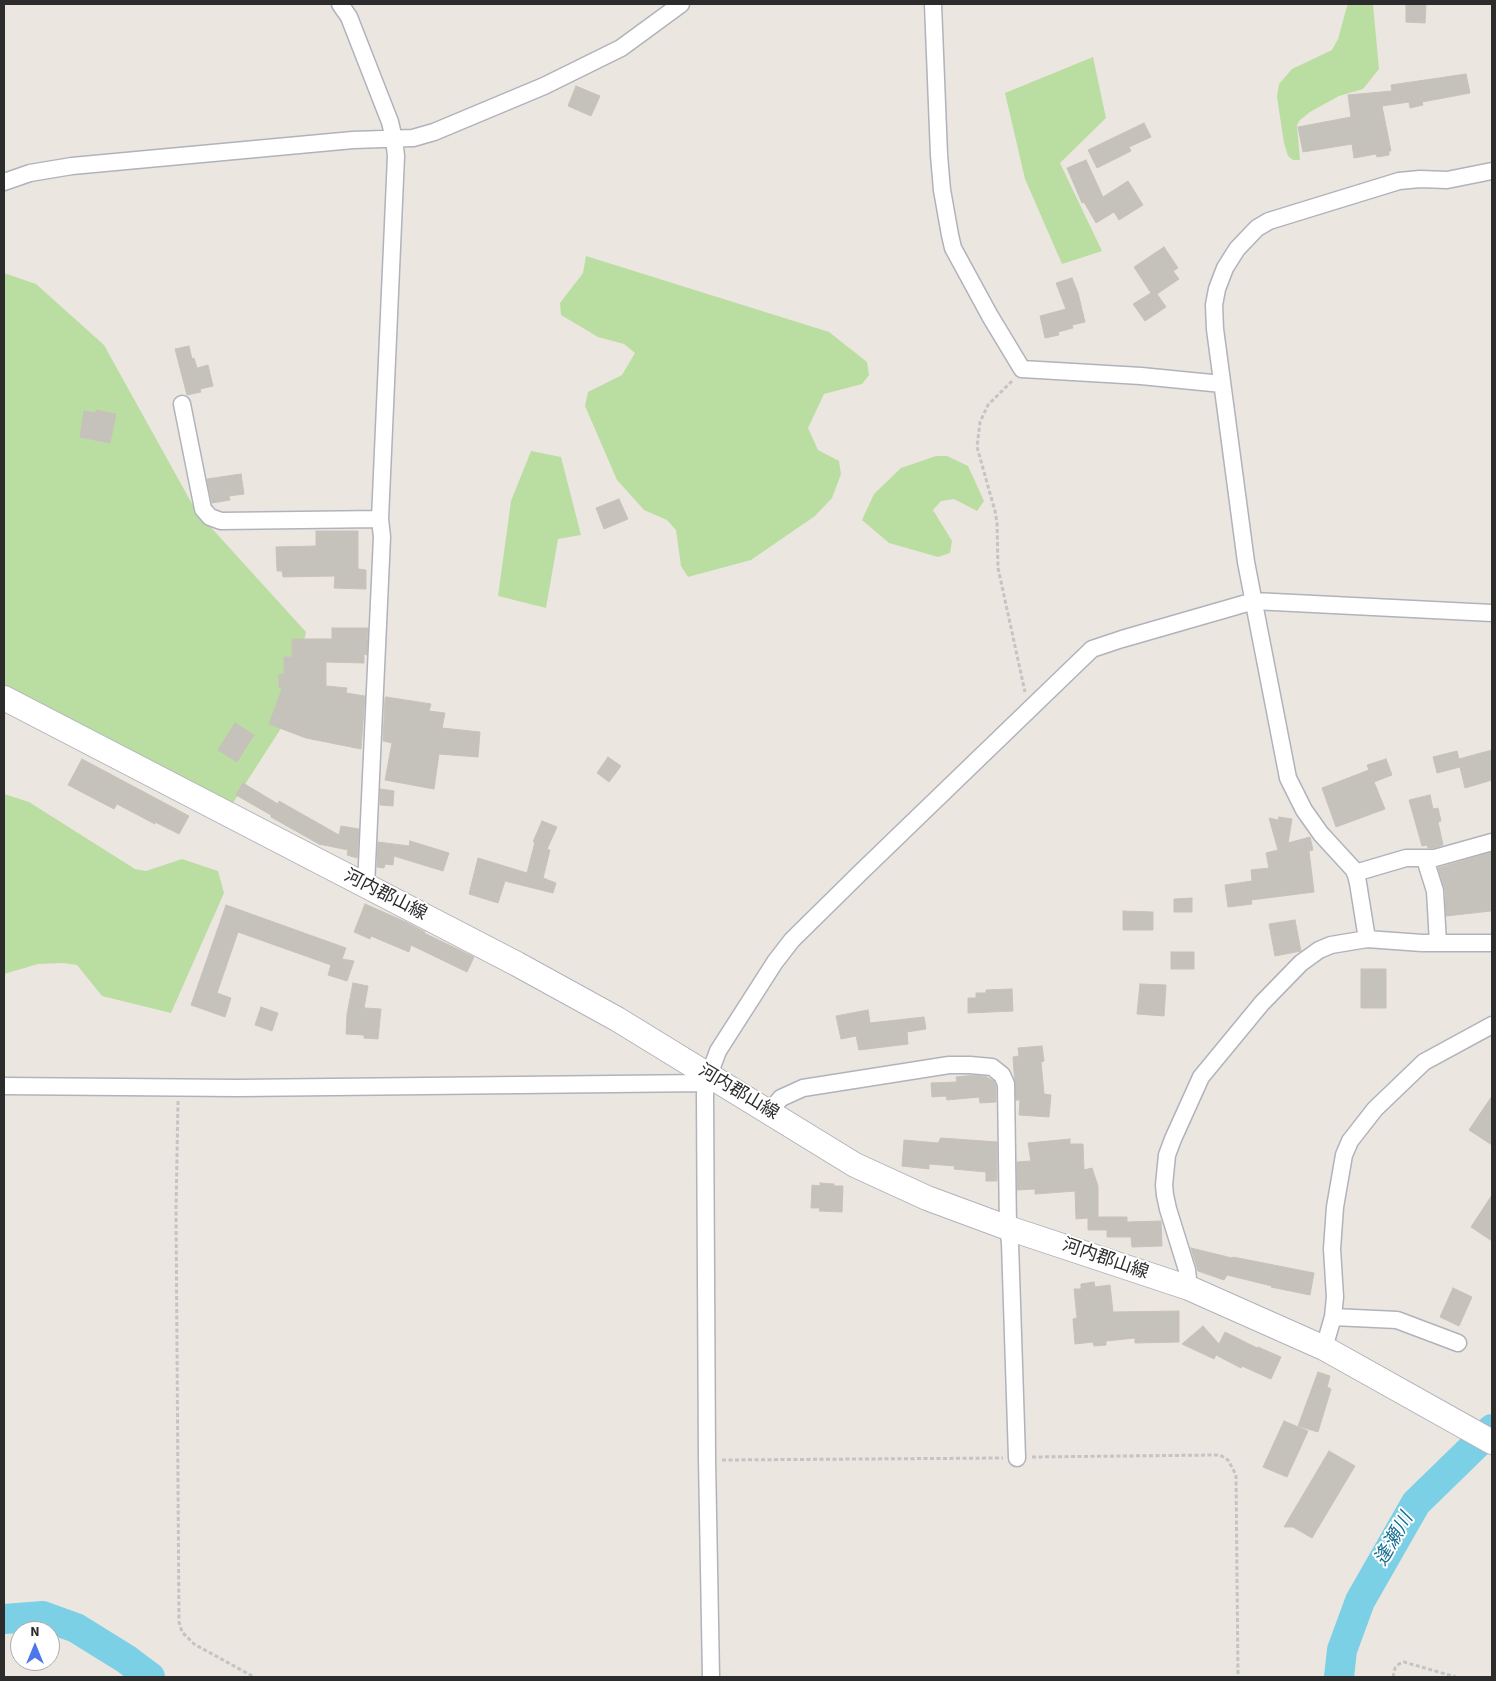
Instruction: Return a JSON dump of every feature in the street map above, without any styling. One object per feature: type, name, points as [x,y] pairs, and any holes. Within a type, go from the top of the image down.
[{"type":"main road","name":"河内郡山線","points":[[4,698],[517,964],[608,1014],[707,1079],[769,1112],[855,1165],[927,1198],[1008,1228],[1189,1288],[1324,1348],[1492,1442]]},
{"type":"street","points":[[340,4],[349,17],[390,122],[396,156],[380,519],[382,537],[366,886]]},
{"type":"street","points":[[4,182],[30,174],[72,166],[353,140],[413,138],[434,132],[544,86],[621,48],[681,4]]},
{"type":"street","points":[[933,4],[939,154],[942,190],[950,235],[957,255],[990,316],[1022,369],[1141,376],[1222,384]]},
{"type":"street","points":[[1366,939],[1356,873],[1304,810],[1288,778],[1246,562],[1215,329],[1214,305],[1225,268],[1237,249],[1257,228],[1269,221],[1399,181],[1420,179],[1447,180],[1492,171]]},
{"type":"street","points":[[182,404],[203,509],[210,517],[221,521],[380,519]]},
{"type":"street","points":[[711,1677],[707,1459],[705,1138],[707,1079],[718,1051],[775,962],[792,940],[1092,650],[1122,639],[1254,600],[1492,614]]},
{"type":"street","points":[[1356,873],[1406,858],[1435,858],[1492,842]]},
{"type":"street","points":[[1425,859],[1435,891],[1438,943]]},
{"type":"street","points":[[1189,1288],[1188,1270],[1168,1209],[1164,1185],[1168,1155],[1200,1077],[1262,1003],[1301,963],[1319,950],[1332,945],[1366,939],[1438,943],[1492,943]]},
{"type":"street","points":[[1324,1348],[1334,1317],[1335,1297],[1332,1249],[1335,1207],[1344,1155],[1350,1141],[1375,1108],[1424,1062],[1492,1025]]},
{"type":"street","points":[[769,1112],[781,1098],[803,1088],[941,1066],[970,1065],[992,1067],[1002,1075],[1006,1084],[1008,1228],[1017,1458]]},
{"type":"street","points":[[4,1086],[59,1085],[179,1088],[707,1079]]},
{"type":"street","points":[[1334,1317],[1397,1320],[1458,1343]]},
{"type":"path","points":[[1022,369],[988,406],[980,422],[977,447],[995,511],[998,568],[1029,710]]},
{"type":"path","points":[[179,1088],[176,1210],[179,1622],[182,1632],[194,1644],[254,1677]]},
{"type":"path","points":[[707,1459],[1220,1455],[1228,1460],[1236,1475],[1238,1677]]},
{"type":"path","points":[[1393,1677],[1395,1668],[1404,1662],[1456,1677]]},
{"type":"green space","points":[[1349,4],[1373,4],[1379,69],[1363,89],[1339,96],[1310,112],[1300,120],[1297,125],[1300,160],[1293,160],[1288,156],[1284,143],[1277,97],[1279,84],[1292,69],[1332,50],[1338,39]]},
{"type":"green space","points":[[1093,57],[1106,118],[1060,163],[1102,251],[1062,264],[1025,179],[1005,93]]},
{"type":"green space","points":[[586,256],[829,332],[867,362],[869,375],[862,384],[824,394],[808,428],[818,450],[839,461],[841,474],[832,498],[815,516],[751,560],[688,577],[681,566],[676,530],[667,520],[644,510],[617,480],[585,406],[588,392],[622,375],[635,353],[624,344],[598,337],[561,315],[560,303],[583,273]]},
{"type":"green space","points":[[4,273],[36,284],[104,345],[196,511],[306,632],[287,719],[224,817],[4,684]]},
{"type":"green space","points":[[531,451],[561,457],[581,535],[558,539],[546,608],[498,596],[511,501]]},
{"type":"green space","points":[[936,456],[947,456],[968,466],[984,501],[977,511],[954,499],[941,501],[933,510],[952,541],[950,553],[938,557],[889,543],[862,520],[874,494],[901,468]]},
{"type":"green space","points":[[4,794],[29,802],[135,869],[146,871],[182,859],[218,871],[224,893],[171,1013],[102,996],[77,965],[63,963],[38,964],[4,974]]},
{"type":"building","points":[[1406,4],[1426,4],[1425,23],[1406,22]]},
{"type":"building","points":[[1466,74],[1470,93],[1422,102],[1423,105],[1410,108],[1409,102],[1382,106],[1391,151],[1389,151],[1389,155],[1377,157],[1376,154],[1354,158],[1352,144],[1303,152],[1298,127],[1351,117],[1348,95],[1392,91],[1391,85]]},
{"type":"building","points":[[576,86],[600,96],[591,116],[568,106]]},
{"type":"building","points":[[1144,123],[1151,137],[1129,147],[1131,151],[1097,168],[1088,150]]},
{"type":"building","points":[[1086,160],[1103,197],[1128,181],[1143,205],[1119,220],[1114,212],[1096,223],[1084,202],[1082,203],[1067,168]]},
{"type":"building","points":[[1164,247],[1178,268],[1173,271],[1179,279],[1157,294],[1166,307],[1145,321],[1133,304],[1151,293],[1134,267]]},
{"type":"building","points":[[1072,278],[1078,293],[1085,322],[1072,325],[1073,328],[1058,332],[1059,335],[1045,338],[1040,316],[1066,309],[1056,283]]},
{"type":"building","points":[[189,346],[192,359],[194,358],[197,368],[208,365],[213,386],[200,389],[201,392],[187,395],[175,349]]},
{"type":"building","points":[[96,410],[116,414],[110,443],[80,437],[84,411],[96,413]]},
{"type":"building","points":[[241,474],[244,494],[229,496],[230,500],[212,503],[207,479]]},
{"type":"building","points":[[619,499],[628,519],[604,529],[596,508]]},
{"type":"building","points":[[316,531],[358,531],[358,569],[366,570],[366,589],[334,588],[335,576],[283,577],[282,571],[277,571],[276,547],[316,546]]},
{"type":"building","points":[[332,628],[368,628],[367,655],[364,654],[364,663],[326,662],[326,686],[347,688],[346,693],[365,696],[361,749],[306,738],[269,724],[282,689],[279,687],[279,674],[284,675],[284,657],[292,657],[292,639],[332,639]]},
{"type":"building","points":[[386,697],[431,704],[429,711],[445,713],[442,728],[480,732],[478,757],[439,754],[434,789],[385,780],[392,743],[383,741]]},
{"type":"building","points":[[235,723],[254,735],[237,762],[218,750]]},
{"type":"building","points":[[1492,750],[1492,780],[1465,788],[1460,767],[1437,773],[1433,757],[1457,751],[1459,759]]},
{"type":"building","points":[[608,757],[621,766],[609,782],[597,773]]},
{"type":"building","points":[[82,759],[189,816],[179,834],[117,804],[114,809],[68,785]]},
{"type":"building","points":[[1386,759],[1392,775],[1374,782],[1385,809],[1336,827],[1322,788],[1369,770],[1367,765]]},
{"type":"building","points":[[243,783],[278,804],[279,801],[339,835],[341,826],[359,829],[357,858],[347,855],[348,850],[319,844],[236,795]]},
{"type":"building","points":[[380,789],[394,791],[393,806],[380,805]]},
{"type":"building","points":[[1430,795],[1433,809],[1438,808],[1441,821],[1438,822],[1443,845],[1434,848],[1428,848],[1427,845],[1422,846],[1409,800]]},
{"type":"building","points":[[1279,817],[1292,819],[1288,843],[1310,837],[1313,850],[1309,851],[1314,892],[1251,900],[1252,904],[1228,907],[1225,885],[1252,881],[1251,870],[1269,868],[1266,853],[1278,850],[1269,818],[1278,820]]},
{"type":"building","points":[[542,821],[557,827],[547,849],[550,850],[543,878],[556,883],[553,893],[505,881],[498,903],[469,894],[478,858],[527,873],[535,842],[533,842]]},
{"type":"building","points":[[410,841],[449,853],[443,871],[394,856],[393,865],[385,864],[384,868],[377,867],[378,842],[409,846]]},
{"type":"building","points":[[1492,852],[1491,911],[1446,916],[1445,890],[1438,868]]},
{"type":"building","points":[[1192,898],[1192,912],[1174,912],[1174,899]]},
{"type":"building","points":[[365,904],[406,922],[424,933],[474,957],[467,972],[411,945],[409,952],[371,936],[370,939],[354,932]]},
{"type":"building","points":[[226,905],[346,948],[342,959],[354,961],[347,981],[328,975],[331,965],[238,932],[217,993],[231,998],[225,1017],[191,1005]]},
{"type":"building","points":[[1123,911],[1153,912],[1153,930],[1123,930]]},
{"type":"building","points":[[1295,920],[1301,951],[1275,956],[1269,924]]},
{"type":"building","points":[[1171,952],[1194,952],[1194,969],[1171,969]]},
{"type":"building","points":[[1361,969],[1386,969],[1386,1008],[1361,1008]]},
{"type":"building","points":[[353,983],[368,986],[364,1008],[381,1009],[378,1039],[364,1038],[364,1035],[346,1034],[347,1014]]},
{"type":"building","points":[[1140,984],[1166,985],[1164,1016],[1137,1014]]},
{"type":"building","points":[[1012,989],[1013,1011],[968,1013],[968,998],[976,998],[976,993],[986,993],[986,990]]},
{"type":"building","points":[[261,1007],[278,1013],[272,1031],[255,1025]]},
{"type":"building","points":[[868,1010],[870,1023],[924,1017],[926,1029],[907,1032],[908,1044],[859,1050],[856,1036],[841,1039],[836,1016]]},
{"type":"building","points":[[1042,1046],[1044,1061],[1041,1062],[1044,1094],[1051,1095],[1049,1117],[1019,1115],[1020,1100],[1016,1100],[1013,1057],[1019,1056],[1018,1048]]},
{"type":"building","points":[[975,1075],[987,1077],[994,1081],[996,1086],[996,1102],[980,1103],[979,1097],[947,1100],[946,1096],[932,1097],[931,1083],[957,1082],[956,1077]]},
{"type":"building","points":[[1492,1096],[1492,1145],[1469,1130]]},
{"type":"building","points":[[941,1138],[997,1142],[997,1181],[986,1181],[986,1172],[954,1169],[955,1166],[929,1164],[929,1169],[902,1166],[904,1140],[938,1143]]},
{"type":"building","points":[[1070,1139],[1070,1144],[1083,1144],[1084,1170],[1092,1168],[1098,1186],[1098,1217],[1127,1217],[1127,1222],[1161,1221],[1162,1246],[1132,1247],[1131,1237],[1107,1237],[1107,1230],[1088,1230],[1088,1218],[1076,1219],[1075,1191],[1035,1194],[1035,1189],[1017,1190],[1017,1162],[1031,1161],[1028,1143]]},
{"type":"building","points":[[820,1183],[843,1186],[842,1212],[819,1211],[820,1208],[811,1208],[812,1185],[820,1186]]},
{"type":"building","points":[[1492,1195],[1492,1241],[1471,1227]]},
{"type":"building","points":[[1191,1248],[1232,1258],[1314,1273],[1310,1295],[1227,1275],[1224,1280],[1198,1271]]},
{"type":"building","points":[[1094,1282],[1095,1287],[1110,1285],[1113,1312],[1179,1311],[1179,1342],[1135,1343],[1135,1338],[1106,1341],[1106,1345],[1094,1346],[1093,1342],[1075,1344],[1073,1319],[1077,1318],[1074,1289],[1081,1289],[1081,1284]]},
{"type":"building","points":[[1453,1288],[1472,1297],[1459,1326],[1440,1317]]},
{"type":"building","points":[[1203,1326],[1219,1344],[1225,1332],[1257,1348],[1281,1357],[1271,1379],[1242,1366],[1241,1368],[1216,1355],[1214,1359],[1182,1344]]},
{"type":"building","points":[[1318,1372],[1330,1376],[1327,1387],[1331,1389],[1318,1432],[1298,1426]]},
{"type":"building","points":[[1284,1421],[1308,1431],[1287,1477],[1263,1467]]},
{"type":"building","points":[[1329,1451],[1355,1466],[1312,1538],[1293,1527],[1284,1527]]},
{"type":"waterway","name":"逢瀬川","points":[[1339,1677],[1342,1650],[1360,1601],[1416,1503],[1492,1429]]},
{"type":"waterway","name":"逢瀬川","points":[[4,1619],[43,1616],[76,1628],[126,1659],[150,1677]]}]
